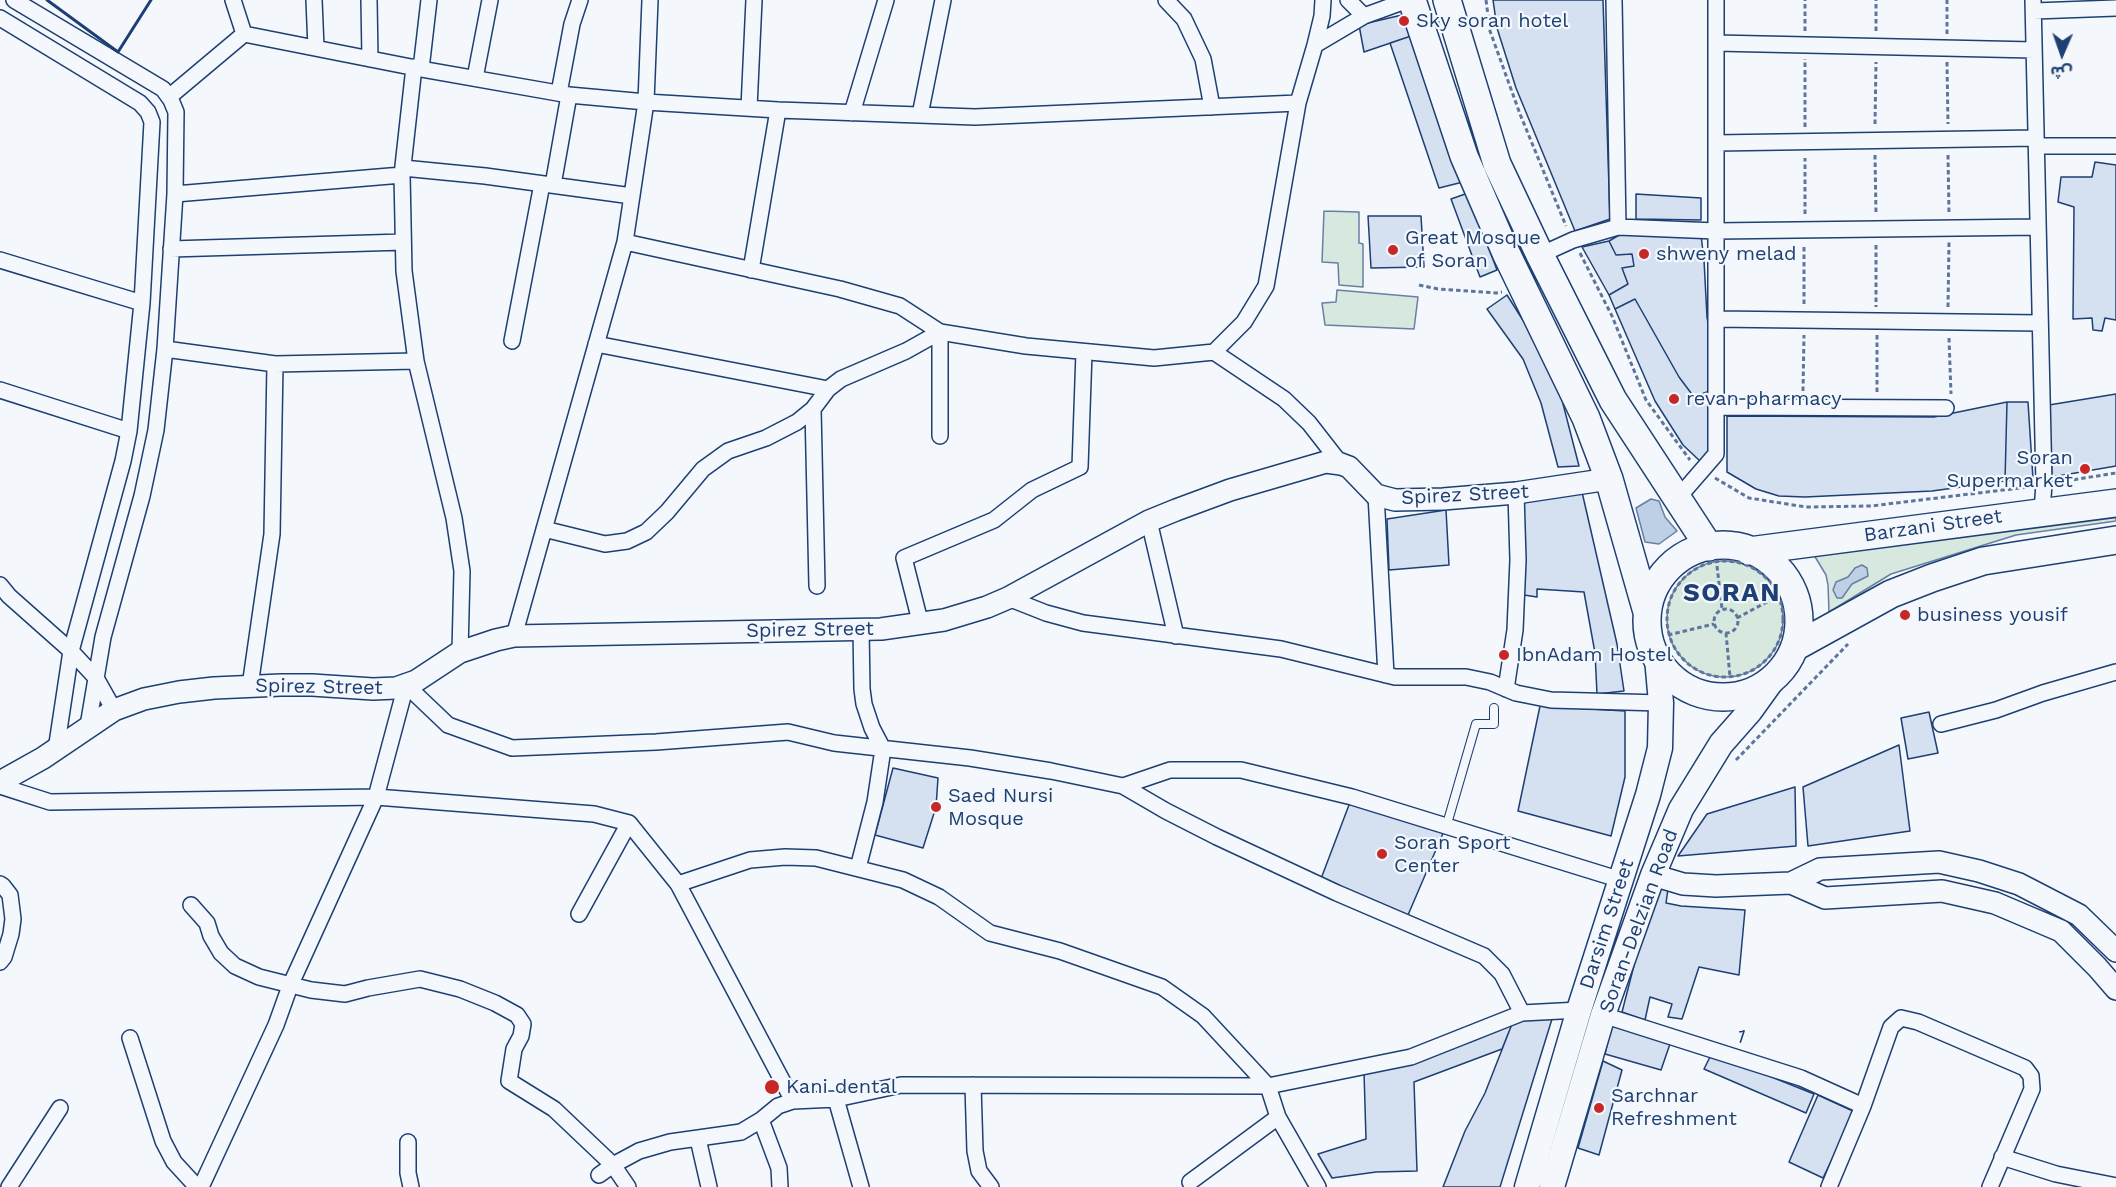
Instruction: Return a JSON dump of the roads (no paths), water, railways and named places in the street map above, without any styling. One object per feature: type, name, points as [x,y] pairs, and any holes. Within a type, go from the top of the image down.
[{"type":"highway","points":[[1410,0],[1464,156],[1506,253],[1586,418],[1609,479],[1647,612],[1648,636],[1663,646],[1670,676],[1679,683],[1710,696],[1743,695],[1764,686],[1785,664],[1795,646],[1800,623],[1791,587],[1777,567],[1768,560],[1737,546],[1712,554],[1686,555],[1667,570],[1654,589],[1647,612]]},
{"type":"highway","points":[[1447,0],[1497,165],[1540,255],[1613,400],[1712,554]]},
{"type":"highway","name":"Barzani Street","points":[[1749,551],[2116,503]]},
{"type":"highway","points":[[1795,646],[1891,594],[1973,564],[2116,540]]},
{"type":"main road","name":"Spirez Street","points":[[0,784],[56,750],[114,710],[144,699],[179,692],[250,686],[312,685],[385,689],[416,681],[460,652],[514,636],[861,629],[921,625],[965,614],[1008,597],[1149,521],[1203,499],[1326,462],[1341,464],[1356,473],[1376,495],[1395,500],[1516,493],[1609,479]]},
{"type":"main road","name":"Darsim Street","points":[[1527,1187],[1579,1010],[1648,795],[1660,748],[1663,646]]},
{"type":"main road","name":"Soran-Delzian Road","points":[[1552,1187],[1604,1015],[1653,875],[1681,808],[1709,762],[1773,679]]},
{"type":"main road","points":[[1653,875],[1683,884],[1716,886],[1791,883],[1820,869],[1939,862],[1979,871],[2019,884],[2079,915],[2116,951]]},
{"type":"main road","points":[[1791,883],[1825,898],[1942,891],[1995,903],[2061,931],[2116,989]]},
{"type":"street","points":[[14,0],[163,89],[176,112],[175,194],[165,349],[156,430],[150,463],[106,626],[88,726]]},
{"type":"street","points":[[233,0],[244,34]]},
{"type":"street","points":[[314,0],[316,48]]},
{"type":"street","points":[[369,0],[370,59]]},
{"type":"street","points":[[429,0],[403,171],[404,271],[416,361],[454,518],[462,572],[460,652]]},
{"type":"street","points":[[475,78],[489,0]]},
{"type":"street","points":[[512,341],[547,185],[564,94],[572,24],[580,0]]},
{"type":"street","points":[[514,636],[625,242],[646,102],[650,0]]},
{"type":"street","points":[[748,108],[754,0]]},
{"type":"street","points":[[852,113],[886,0]]},
{"type":"street","points":[[920,115],[943,0]]},
{"type":"street","points":[[1166,0],[1184,19],[1203,59],[1212,106]]},
{"type":"street","points":[[625,242],[840,289],[900,306],[940,332],[1026,346],[1154,358],[1214,352],[1244,322],[1266,286],[1298,103],[1315,45],[1322,16],[1323,0]]},
{"type":"street","points":[[1348,0],[1364,16]]},
{"type":"street","points":[[1315,45],[1364,16],[1410,0]]},
{"type":"street","points":[[1614,0],[1618,227]]},
{"type":"street","points":[[1677,499],[1716,454],[1716,0]]},
{"type":"street","points":[[2042,511],[2044,484],[2033,6],[2116,8]]},
{"type":"street","points":[[0,18],[140,103],[148,111],[152,122],[142,303],[129,431],[123,461],[71,651],[56,750]]},
{"type":"street","points":[[169,97],[244,34]]},
{"type":"street","points":[[244,34],[564,94],[646,102],[778,110],[975,117],[1298,103]]},
{"type":"street","points":[[1716,44],[2034,50]]},
{"type":"street","points":[[751,270],[778,110]]},
{"type":"street","points":[[1716,143],[1948,140],[2116,146]]},
{"type":"street","points":[[175,194],[403,171],[632,196]]},
{"type":"street","points":[[1540,255],[1573,240],[1618,227],[1716,231],[2038,227]]},
{"type":"street","points":[[171,249],[403,242]]},
{"type":"street","points":[[0,260],[142,303]]},
{"type":"street","points":[[1716,319],[2040,323]]},
{"type":"street","points":[[544,529],[605,544],[627,541],[646,532],[668,512],[703,469],[728,451],[766,438],[797,422],[813,409],[828,390],[841,379],[906,351],[940,332]]},
{"type":"street","points":[[940,332],[940,436]]},
{"type":"street","points":[[596,344],[828,390]]},
{"type":"street","points":[[165,349],[275,364],[416,361]]},
{"type":"street","points":[[921,625],[904,558],[994,520],[1032,490],[1080,467],[1084,352]]},
{"type":"street","points":[[1214,352],[1284,399],[1309,423],[1341,464]]},
{"type":"street","points":[[250,686],[272,534],[275,364]]},
{"type":"street","points":[[0,390],[129,431]]},
{"type":"street","points":[[1716,407],[1946,408]]},
{"type":"street","points":[[813,409],[817,586]]},
{"type":"street","points":[[1506,689],[1515,630],[1518,560],[1516,493]]},
{"type":"street","points":[[1376,495],[1386,675]]},
{"type":"street","points":[[1149,521],[1176,636]]},
{"type":"street","points":[[0,585],[9,596],[71,651],[96,678],[114,710]]},
{"type":"street","points":[[1008,597],[1046,613],[1083,623],[1281,650],[1395,677],[1466,677],[1490,682],[1516,693],[1551,700],[1661,703]]},
{"type":"street","points":[[858,868],[875,802],[883,749],[872,728],[864,704],[861,629]]},
{"type":"street","points":[[1941,724],[1996,710],[2043,693],[2116,672]]},
{"type":"street","points":[[130,1038],[163,1142],[174,1162],[199,1187],[276,1025],[291,986],[376,797],[406,685],[448,725],[512,748],[656,742],[788,732],[834,743],[970,758],[1123,786],[1166,812],[1217,837],[1484,956],[1502,974],[1522,1013]]},
{"type":"street","points":[[1123,786],[1170,770],[1241,770],[1325,789],[1447,824],[1621,880]]},
{"type":"street","points":[[0,784],[50,802],[376,797],[594,814],[629,823],[678,884],[793,1101]]},
{"type":"street","points":[[579,914],[629,823]]},
{"type":"street","points":[[678,884],[750,860],[785,857],[816,858],[903,880],[939,897],[990,933],[1060,951],[1161,987],[1203,1016],[1268,1086],[1278,1117],[1318,1187]]},
{"type":"street","points":[[0,884],[10,895],[13,919],[4,957],[0,962]]},
{"type":"street","points":[[191,905],[207,923],[221,954],[235,966],[259,976],[291,986],[345,994],[420,979],[460,989],[517,1015],[523,1024],[521,1036],[514,1049],[509,1081],[554,1109],[613,1165],[628,1187]]},
{"type":"street","points":[[2116,941],[2116,951]]},
{"type":"street","points":[[599,1175],[639,1151],[670,1142],[741,1132],[778,1106],[793,1101],[836,1099],[901,1086],[1268,1086],[1411,1057],[1522,1013],[1579,1010]]},
{"type":"street","name":"1","points":[[1604,1015],[1801,1078],[1863,1106]]},
{"type":"street","points":[[1829,1187],[1863,1106],[1891,1027],[1901,1018],[1918,1022],[2025,1068],[2031,1076],[2032,1089],[1990,1187]]},
{"type":"street","points":[[973,1085],[975,1151],[980,1171],[991,1187]]},
{"type":"street","points":[[836,1099],[861,1187]]},
{"type":"street","points":[[9,1187],[60,1108]]},
{"type":"street","points":[[1190,1182],[1278,1117]]},
{"type":"street","points":[[761,1120],[779,1168],[780,1187]]},
{"type":"street","points":[[698,1139],[709,1187]]},
{"type":"street","points":[[408,1142],[408,1173],[411,1187]]},
{"type":"street","points":[[2002,1157],[2056,1174],[2116,1186]]},
{"type":"lane","points":[[1447,824],[1476,724],[1494,724],[1494,708]]},
{"type":"water","points":[[1651,499],[1659,501],[1665,517],[1677,531],[1659,544],[1645,542],[1636,508]]},
{"type":"water","points":[[1862,565],[1867,568],[1868,576],[1852,584],[1842,598],[1837,598],[1833,590],[1836,582],[1848,577],[1855,568]]},
{"type":"place","name":"Sky soran hotel","points":[[1404,21]]},
{"type":"place","name":"Great Mosque of Soran","points":[[1393,250]]},
{"type":"place","name":"shweny melad","points":[[1644,254]]},
{"type":"place","name":"revan pharmacy","points":[[1674,399]]},
{"type":"place","name":"Soran Supermarket","points":[[2085,469]]},
{"type":"place","name":"business yousif","points":[[1905,615]]},
{"type":"place","name":"IbnAdam Hostel","points":[[1504,655]]},
{"type":"place","name":"Saed Nursi Mosque","points":[[936,807]]},
{"type":"place","name":"Soran Sport Center","points":[[1382,854]]},
{"type":"place","name":"Kani dental","points":[[772,1087]]},
{"type":"place","name":"Sarchnar Refreshment","points":[[1599,1108]]},
{"type":"district","name":"SORAN","points":[[1732,593]]}]
